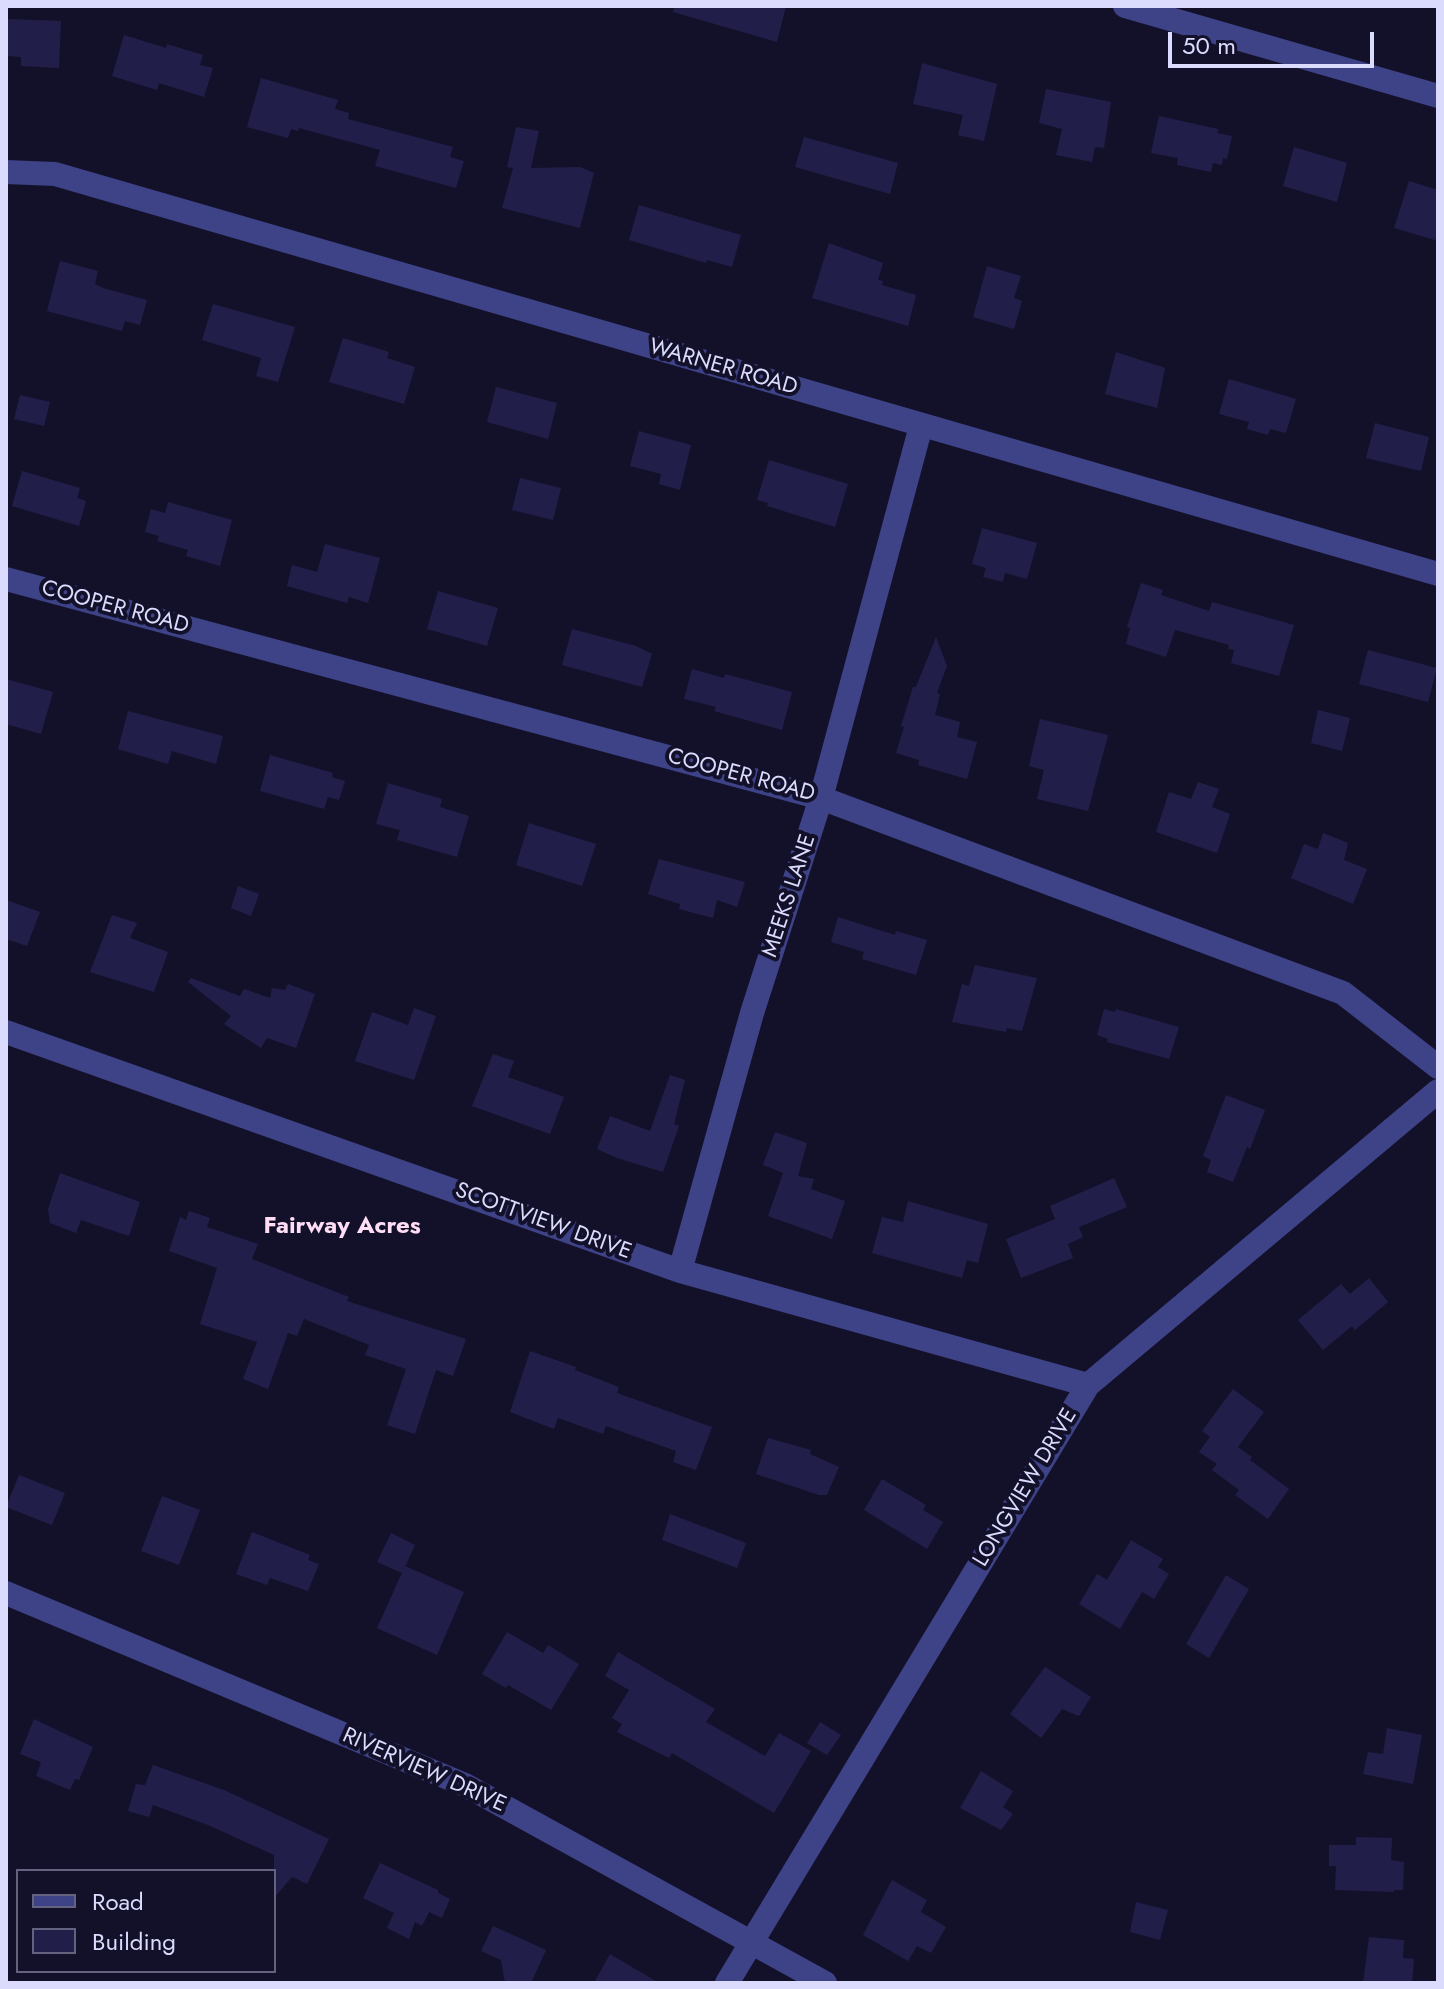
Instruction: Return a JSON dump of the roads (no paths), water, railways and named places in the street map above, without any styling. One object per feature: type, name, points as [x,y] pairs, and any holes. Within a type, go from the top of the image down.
[{"type":"street","points":[[1125,6],[1438,96]]},
{"type":"street","name":"WARNER ROAD","points":[[6,172],[55,174],[1438,574]]},
{"type":"street","name":"MEEKS LANE","points":[[680,1271],[752,1013],[821,798],[921,426]]},
{"type":"street","name":"COOPER ROAD","points":[[6,579],[821,798],[1343,993],[1438,1067]]},
{"type":"street","name":"SCOTTVIEW DRIVE","points":[[6,1032],[680,1271],[1088,1385]]},
{"type":"street","name":"LONGVIEW DRIVE","points":[[727,1983],[1088,1385],[1438,1091]]},
{"type":"street","name":"RIVERVIEW DRIVE","points":[[6,1593],[465,1785],[825,1983]]},
{"type":"district","name":"Fairway Acres","points":[[342,1227]]}]
